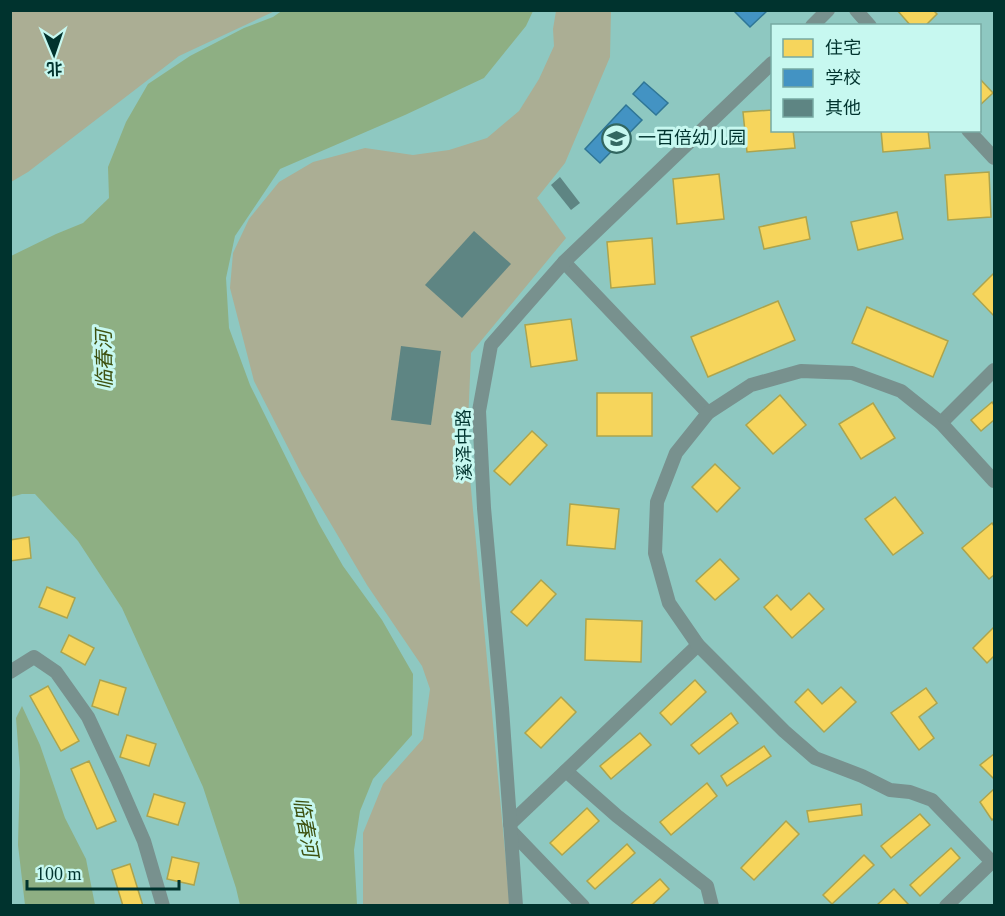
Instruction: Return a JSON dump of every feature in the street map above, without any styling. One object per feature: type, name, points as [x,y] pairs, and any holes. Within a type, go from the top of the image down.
[{"type":"street","points":[[814,24],[828,10]]},
{"type":"street","points":[[856,10],[868,24]]},
{"type":"street","name":"溪泽中路","points":[[516,906],[502,708],[483,508],[478,411],[491,345],[564,262],[771,64]]},
{"type":"street","points":[[970,132],[994,158]]},
{"type":"street","points":[[564,262],[708,413]]},
{"type":"street","points":[[941,423],[994,370]]},
{"type":"street","points":[[946,906],[993,861],[932,800],[910,792],[890,790],[862,776],[815,758],[784,731],[698,645],[669,603],[655,553],[657,502],[676,453],[708,413],[751,385],[801,371],[852,373],[901,391],[941,423],[994,481]]},
{"type":"street","points":[[583,906],[511,828],[566,771],[698,645]]},
{"type":"street","points":[[10,672],[34,657],[56,672],[88,717],[144,841],[163,906]]},
{"type":"street","points":[[566,771],[617,816],[707,886],[712,906]]},
{"type":"shaded area","points":[[10,11],[275,11],[179,56],[28,172],[11,182]]},
{"type":"shaded area","points":[[556,11],[611,11],[610,57],[565,163],[537,198],[566,238],[471,353],[467,446],[510,905],[363,905],[363,833],[383,784],[423,739],[430,689],[422,666],[367,585],[302,475],[254,381],[230,288],[233,253],[249,219],[279,182],[313,162],[365,148],[413,155],[449,150],[487,138],[519,111],[539,79],[554,46],[553,29]]},
{"type":"water","name":"临春河","points":[[283,10],[533,11],[526,26],[484,78],[280,169],[235,236],[226,278],[229,328],[250,385],[319,524],[343,566],[382,620],[413,674],[412,735],[373,779],[360,811],[354,850],[357,905],[240,905],[203,787],[122,608],[78,541],[35,494],[11,497],[11,256],[83,223],[109,198],[108,167],[126,122],[148,84],[190,56],[244,28],[273,17]]},
{"type":"water","points":[[22,706],[40,745],[65,818],[86,859],[95,905],[25,905],[18,845],[20,771],[16,718]]},
{"type":"building: 住宅","points":[[897,10],[933,10],[937,14],[927,24],[909,24]]},
{"type":"building: 住宅","points":[[981,80],[993,93],[981,104]]},
{"type":"building: 住宅","points":[[771,110],[771,132],[793,132],[795,148],[747,152],[743,112]]},
{"type":"building: 住宅","points":[[881,132],[928,132],[930,148],[883,152]]},
{"type":"building: 住宅","points":[[989,172],[991,217],[948,220],[945,175]]},
{"type":"building: 住宅","points":[[719,174],[724,219],[677,224],[673,179]]},
{"type":"building: 住宅","points":[[897,212],[903,239],[858,250],[851,222]]},
{"type":"building: 住宅","points":[[806,217],[810,239],[764,249],[759,227]]},
{"type":"building: 住宅","points":[[652,238],[655,284],[611,288],[607,242]]},
{"type":"building: 住宅","points":[[994,273],[994,316],[973,294]]},
{"type":"building: 住宅","points":[[778,301],[795,340],[708,377],[691,337]]},
{"type":"building: 住宅","points":[[867,307],[948,341],[933,377],[852,343]]},
{"type":"building: 住宅","points":[[571,319],[577,360],[531,367],[525,325]]},
{"type":"building: 住宅","points":[[597,393],[652,393],[652,436],[597,436]]},
{"type":"building: 住宅","points":[[780,395],[806,425],[773,454],[746,425]]},
{"type":"building: 住宅","points":[[992,402],[994,420],[981,431],[971,420]]},
{"type":"building: 住宅","points":[[873,403],[895,438],[861,459],[839,424]]},
{"type":"building: 住宅","points":[[532,431],[547,445],[510,485],[494,471]]},
{"type":"building: 住宅","points":[[715,464],[740,488],[717,512],[692,487]]},
{"type":"building: 住宅","points":[[895,497],[923,533],[893,555],[865,519]]},
{"type":"building: 住宅","points":[[570,504],[619,509],[615,549],[567,545]]},
{"type":"building: 住宅","points":[[992,523],[994,526],[994,575],[989,579],[962,548]]},
{"type":"building: 住宅","points":[[29,537],[31,558],[10,561],[10,540]]},
{"type":"building: 住宅","points":[[720,559],[739,579],[715,600],[696,581]]},
{"type":"building: 住宅","points":[[541,580],[556,594],[527,626],[511,612]]},
{"type":"building: 住宅","points":[[47,587],[75,598],[67,618],[39,607]]},
{"type":"building: 住宅","points":[[809,593],[824,609],[792,638],[764,607],[777,595],[791,610]]},
{"type":"building: 住宅","points":[[586,619],[642,621],[641,662],[585,660]]},
{"type":"building: 住宅","points":[[994,627],[994,656],[987,663],[973,648]]},
{"type":"building: 住宅","points":[[69,635],[94,648],[85,665],[61,652]]},
{"type":"building: 住宅","points":[[100,680],[126,688],[118,715],[92,706]]},
{"type":"building: 住宅","points":[[695,680],[706,692],[671,725],[660,713]]},
{"type":"building: 住宅","points":[[48,686],[79,741],[61,751],[30,696]]},
{"type":"building: 住宅","points":[[841,687],[856,702],[824,732],[795,702],[808,689],[822,704]]},
{"type":"building: 住宅","points":[[926,688],[937,703],[919,717],[934,738],[919,750],[891,713]]},
{"type":"building: 住宅","points":[[561,697],[576,712],[541,748],[525,733]]},
{"type":"building: 住宅","points":[[731,713],[738,723],[699,754],[691,745]]},
{"type":"building: 住宅","points":[[640,733],[651,745],[611,779],[600,766]]},
{"type":"building: 住宅","points":[[127,735],[156,744],[149,766],[120,757]]},
{"type":"building: 住宅","points":[[764,746],[771,756],[727,786],[721,776]]},
{"type":"building: 住宅","points":[[994,754],[994,779],[980,765]]},
{"type":"building: 住宅","points":[[89,761],[116,821],[97,829],[71,769]]},
{"type":"building: 住宅","points":[[707,783],[717,796],[671,835],[660,822]]},
{"type":"building: 住宅","points":[[994,789],[994,818],[992,820],[980,802]]},
{"type":"building: 住宅","points":[[154,794],[185,803],[178,825],[147,816]]},
{"type":"building: 住宅","points":[[861,804],[862,815],[809,822],[807,811]]},
{"type":"building: 住宅","points":[[587,808],[599,821],[562,855],[550,843]]},
{"type":"building: 住宅","points":[[920,814],[930,825],[891,858],[881,846]]},
{"type":"building: 住宅","points":[[786,821],[799,834],[754,880],[741,868]]},
{"type":"building: 住宅","points":[[627,844],[635,853],[595,889],[587,881]]},
{"type":"building: 住宅","points":[[951,848],[960,858],[920,896],[910,885]]},
{"type":"building: 住宅","points":[[864,855],[874,865],[832,904],[823,895]]},
{"type":"building: 住宅","points":[[172,857],[199,863],[194,885],[167,879]]},
{"type":"building: 住宅","points":[[130,864],[143,906],[123,906],[112,870]]},
{"type":"building: 住宅","points":[[660,879],[669,889],[651,906],[629,906]]},
{"type":"building: 住宅","points":[[894,889],[908,904],[907,906],[876,906]]},
{"type":"building: 学校","points":[[735,10],[768,10],[750,27]]},
{"type":"building: 学校","points":[[644,82],[668,103],[656,115],[633,94]]},
{"type":"building: 学校","points":[[626,105],[642,120],[600,163],[585,149]]},
{"type":"building: 其他","points":[[560,177],[580,203],[571,210],[551,185]]},
{"type":"building: 其他","points":[[474,231],[511,264],[462,318],[425,285]]},
{"type":"building: 其他","points":[[401,346],[441,351],[431,425],[391,420]]},
{"type":"place","name":"一百倍幼儿园","points":[[617,138]]}]
